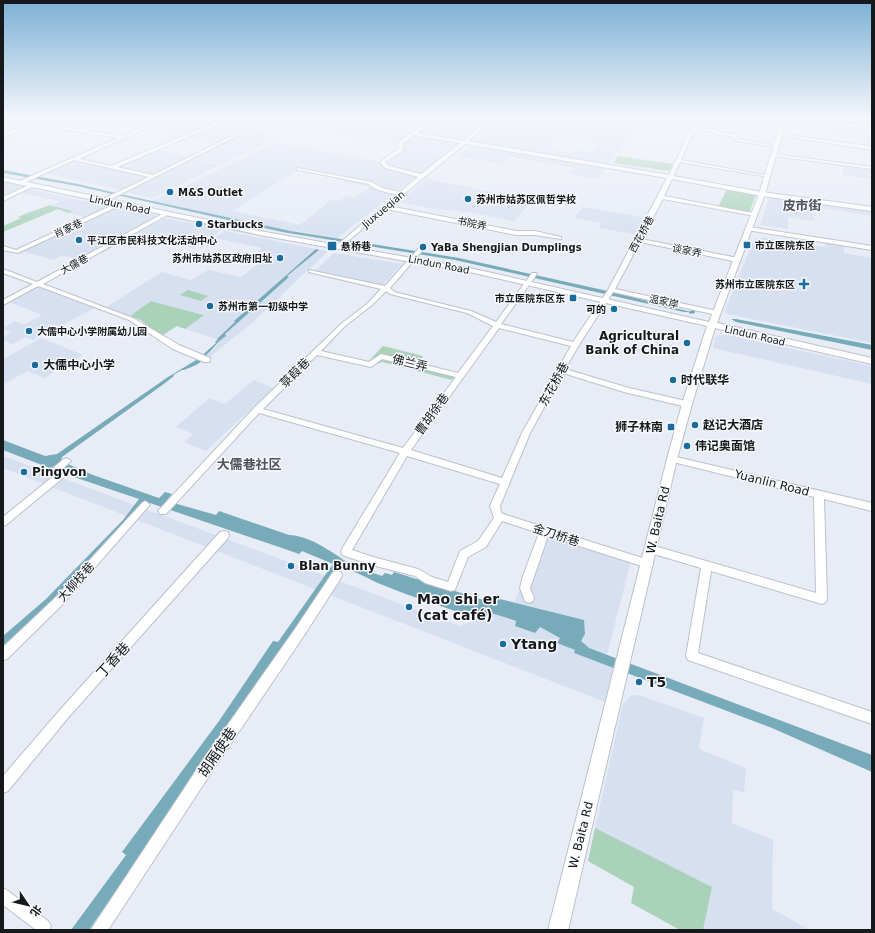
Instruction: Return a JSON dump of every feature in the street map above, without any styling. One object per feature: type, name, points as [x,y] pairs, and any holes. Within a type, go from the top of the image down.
[{"type":"main road","name":"W. Baita Rd","points":[[558,930],[648,564],[672,459],[687,404],[712,325],[738,260],[773,162]]},
{"type":"main road","name":"Lindun Road","points":[[3,179],[32,182],[108,199],[120,204],[265,234],[417,253],[608,294],[712,325],[872,362]]},
{"type":"street","points":[[3,198],[32,182],[38,175],[68,162]]},
{"type":"street","points":[[86,162],[153,176]]},
{"type":"street","points":[[112,167],[125,162]]},
{"type":"street","points":[[108,199],[183,162]]},
{"type":"street","points":[[383,162],[387,167],[422,176]]},
{"type":"street","name":"Jiuxueqian","points":[[343,243],[440,162]]},
{"type":"street","points":[[577,162],[762,194],[872,209]]},
{"type":"street","points":[[679,162],[768,176]]},
{"type":"street","name":"西花桥巷","points":[[608,294],[679,162]]},
{"type":"street","points":[[824,162],[872,168]]},
{"type":"street","points":[[299,168],[372,183],[372,185],[380,190],[400,194]]},
{"type":"street","points":[[661,197],[755,214]]},
{"type":"street","name":"肖家巷","points":[[3,248],[16,252],[120,204]]},
{"type":"street","name":"书院弄","points":[[385,207],[516,233],[535,233],[558,238]]},
{"type":"street","name":"大儒巷","points":[[3,303],[166,214]]},
{"type":"street","points":[[749,229],[872,248]]},
{"type":"street","name":"谈家弄","points":[[637,240],[738,260]]},
{"type":"street","name":"菉葭巷","points":[[164,510],[257,410],[343,325],[370,304],[417,253]]},
{"type":"street","points":[[3,271],[136,321],[159,338],[204,359]]},
{"type":"street","points":[[311,272],[386,288],[392,293],[470,312],[497,325],[575,345]]},
{"type":"street","name":"曹胡徐巷","points":[[500,516],[482,544],[464,554],[451,587],[429,580],[418,574],[346,552],[390,476],[429,417],[531,278]]},
{"type":"street","name":"温家岸","points":[[608,294],[717,313]]},
{"type":"street","name":"东花桥巷","points":[[504,482],[526,434],[561,370],[575,345],[608,294]]},
{"type":"street","name":"佛兰弄","points":[[316,352],[371,365],[381,356],[460,376]]},
{"type":"street","points":[[561,370],[619,388],[687,404]]},
{"type":"street","points":[[257,410],[406,452],[504,482],[495,506],[497,515],[500,516]]},
{"type":"street","name":"Yuanlin Road","points":[[672,459],[872,507]]},
{"type":"street","points":[[3,522],[67,461]]},
{"type":"street","points":[[651,549],[822,599],[819,494]]},
{"type":"street","name":"大柳枝巷","points":[[3,654],[58,602],[146,505]]},
{"type":"street","name":"金刀桥巷","points":[[500,516],[648,564]]},
{"type":"street","points":[[528,598],[525,588],[528,576],[545,531]]},
{"type":"street","name":"丁香巷","points":[[3,786],[63,716],[224,535]]},
{"type":"street","points":[[706,566],[692,656],[872,718]]},
{"type":"street","name":"胡厢使巷","points":[[99,930],[210,762],[337,575]]},
{"type":"street","points":[[3,896],[43,926]]},
{"type":"shaded area","points":[[69,162],[80,162],[150,176],[122,190],[42,173]]},
{"type":"shaded area","points":[[127,162],[180,162],[152,175],[116,166]]},
{"type":"shaded area","points":[[185,162],[203,162],[220,165],[152,198],[125,192]]},
{"type":"shaded area","points":[[209,162],[227,162],[222,164]]},
{"type":"shaded area","points":[[236,162],[378,162],[388,168],[417,176],[337,238],[267,226],[246,220],[244,221],[154,201]],"holes":[[[300,169],[347,179],[344,182],[370,187],[355,197],[348,195],[339,201],[331,200],[300,225],[232,211]]]},
{"type":"shaded area","points":[[384,162],[436,162],[421,173],[401,169]]},
{"type":"shaded area","points":[[489,162],[505,162],[503,164]]},
{"type":"shaded area","points":[[537,162],[573,162],[607,167],[597,179],[569,174],[575,168]]},
{"type":"shaded area","points":[[594,162],[611,162],[609,164]]},
{"type":"shaded area","points":[[843,165],[872,169],[872,179],[843,175]]},
{"type":"shaded area","name":"苏州市姑苏区佩哲学校","points":[[427,179],[497,193],[514,193],[536,197],[514,221],[473,213],[429,208],[399,202]]},
{"type":"shaded area","points":[[3,182],[23,186],[3,196]]},
{"type":"shaded area","points":[[28,189],[103,205],[106,207],[86,217],[68,213],[72,210],[52,206],[60,201],[20,193]]},
{"type":"shaded area","points":[[770,196],[872,210],[872,216],[814,207],[814,221],[788,217],[788,229],[760,225]]},
{"type":"shaded area","name":"平江区市民科技文化活动中心","points":[[115,206],[156,216],[77,259],[62,255],[54,260],[22,251]]},
{"type":"shaded area","points":[[583,207],[648,218],[639,235],[599,228],[601,223],[574,218]]},
{"type":"shaded area","points":[[165,218],[218,228],[220,230],[194,248],[135,234]]},
{"type":"shaded area","name":"苏州市第一初级中学","points":[[225,231],[316,249],[246,310],[247,311],[217,339],[185,329],[203,314],[151,301],[130,316],[106,307],[162,272],[191,280],[208,270],[241,277],[263,260],[251,257],[262,248],[214,238]]},
{"type":"shaded area","name":"苏州市立医院东区","points":[[762,237],[825,247],[826,241],[844,244],[844,253],[872,258],[872,343],[727,314],[725,311],[754,239],[761,240]]},
{"type":"shaded area","points":[[320,250],[328,251],[254,321],[210,357],[205,356],[215,348],[224,335],[289,277],[287,276]]},
{"type":"shaded area","points":[[334,253],[402,264],[382,286],[314,272]]},
{"type":"shaded area","points":[[39,286],[97,307],[33,340],[25,337],[13,344],[3,340],[3,337],[11,332],[3,328],[15,321],[24,325],[42,315],[10,302]]},
{"type":"shaded area","points":[[719,335],[727,335],[872,366],[872,384],[713,348],[715,338]]},
{"type":"shaded area","name":"大儒中心小学","points":[[41,338],[83,355],[44,378],[27,371],[4,384],[3,359]]},
{"type":"shaded area","points":[[254,380],[273,388],[206,451],[184,442],[193,434],[176,427],[209,398],[225,404]]},
{"type":"shaded area","points":[[3,456],[460,626],[491,613],[516,622],[515,626],[540,627],[560,638],[557,643],[575,650],[574,653],[613,668],[605,702],[3,468]]},
{"type":"shaded area","points":[[539,531],[631,561],[607,655],[589,648],[581,641],[583,620],[515,602]]},
{"type":"shaded area","points":[[639,695],[704,718],[699,749],[746,768],[744,793],[733,789],[732,823],[773,840],[772,909],[810,930],[703,930],[711,887],[595,828],[623,704],[630,696]]},
{"type":"green space","points":[[615,162],[656,162],[673,164],[669,171],[614,163]]},
{"type":"green space","points":[[727,189],[756,195],[749,213],[718,207]]},
{"type":"green space","points":[[49,205],[73,211],[68,213],[58,209],[3,232],[3,226],[21,218],[18,217]]},
{"type":"green space","points":[[188,290],[208,296],[201,301],[180,295]]},
{"type":"green space","points":[[151,301],[204,315],[185,329],[177,326],[160,337],[141,320],[130,316]]},
{"type":"green space","points":[[383,346],[423,356],[419,362],[457,373],[452,380],[382,362],[373,365],[367,363]]},
{"type":"green space","points":[[595,828],[712,887],[703,930],[680,930],[631,903],[634,887],[588,861]]},
{"type":"water","points":[[3,170],[78,184],[291,231],[459,258],[612,292],[691,312],[684,312],[455,260],[282,232],[77,186],[3,173]]},
{"type":"water","points":[[316,249],[319,250],[287,276],[289,277],[225,334],[226,336],[205,356],[206,358],[201,362],[173,375],[174,376],[161,386],[62,457],[61,461],[93,475],[159,498],[165,492],[172,494],[167,500],[170,502],[216,515],[219,511],[289,535],[305,538],[327,549],[355,567],[382,576],[385,573],[392,575],[394,572],[490,602],[492,597],[584,620],[585,634],[581,641],[589,648],[872,755],[872,772],[772,728],[574,653],[575,650],[557,643],[560,638],[540,627],[535,633],[515,626],[516,621],[491,613],[479,619],[407,594],[346,569],[340,569],[335,573],[89,930],[71,930],[126,855],[122,852],[219,721],[273,641],[278,642],[333,564],[302,551],[299,554],[144,501],[43,612],[3,648],[3,636],[46,599],[123,520],[139,499],[62,473],[3,521],[3,516],[60,472],[3,450],[3,440],[45,456],[57,454],[168,377],[198,359],[216,343],[215,342],[217,339],[235,322],[234,321]]},
{"type":"water","points":[[731,319],[872,345],[872,350],[736,322]]},
{"type":"place","name":"M&S Outlet","points":[[170,192]]},
{"type":"place","name":"苏州市姑苏区佩哲学校","points":[[468,199]]},
{"type":"place","name":"Starbucks","points":[[199,224]]},
{"type":"place","name":"平江区市民科技文化活动中心","points":[[79,240]]},
{"type":"place","name":"市立医院东区","points":[[747,245]]},
{"type":"place","name":"悬桥巷","points":[[332,246]]},
{"type":"place","name":"YaBa Shengjian Dumplings","points":[[423,247]]},
{"type":"place","name":"苏州市姑苏区政府旧址","points":[[280,258]]},
{"type":"place","name":"苏州市立医院东区","points":[[804,284]]},
{"type":"place","name":"市立医院东区东","points":[[573,298]]},
{"type":"place","name":"苏州市第一初级中学","points":[[210,306]]},
{"type":"place","name":"可的","points":[[614,309]]},
{"type":"place","name":"大儒中心小学附属幼儿园","points":[[29,331]]},
{"type":"place","name":"Agricultural Bank of China","points":[[687,343]]},
{"type":"place","name":"大儒中心小学","points":[[35,365]]},
{"type":"place","name":"时代联华","points":[[673,380]]},
{"type":"place","name":"赵记大酒店","points":[[695,425]]},
{"type":"place","name":"狮子林南","points":[[671,427]]},
{"type":"place","name":"伟记奥面馆","points":[[687,446]]},
{"type":"place","name":"Pingvon","points":[[24,472]]},
{"type":"place","name":"Blan Bunny","points":[[291,566]]},
{"type":"place","name":"Mao shi er (cat café)","points":[[409,607]]},
{"type":"place","name":"Ytang","points":[[503,644]]},
{"type":"place","name":"T5","points":[[639,682]]},
{"type":"district","name":"皮市街","points":[[802,205]]},
{"type":"district","name":"大儒巷社区","points":[[249,464]]}]
